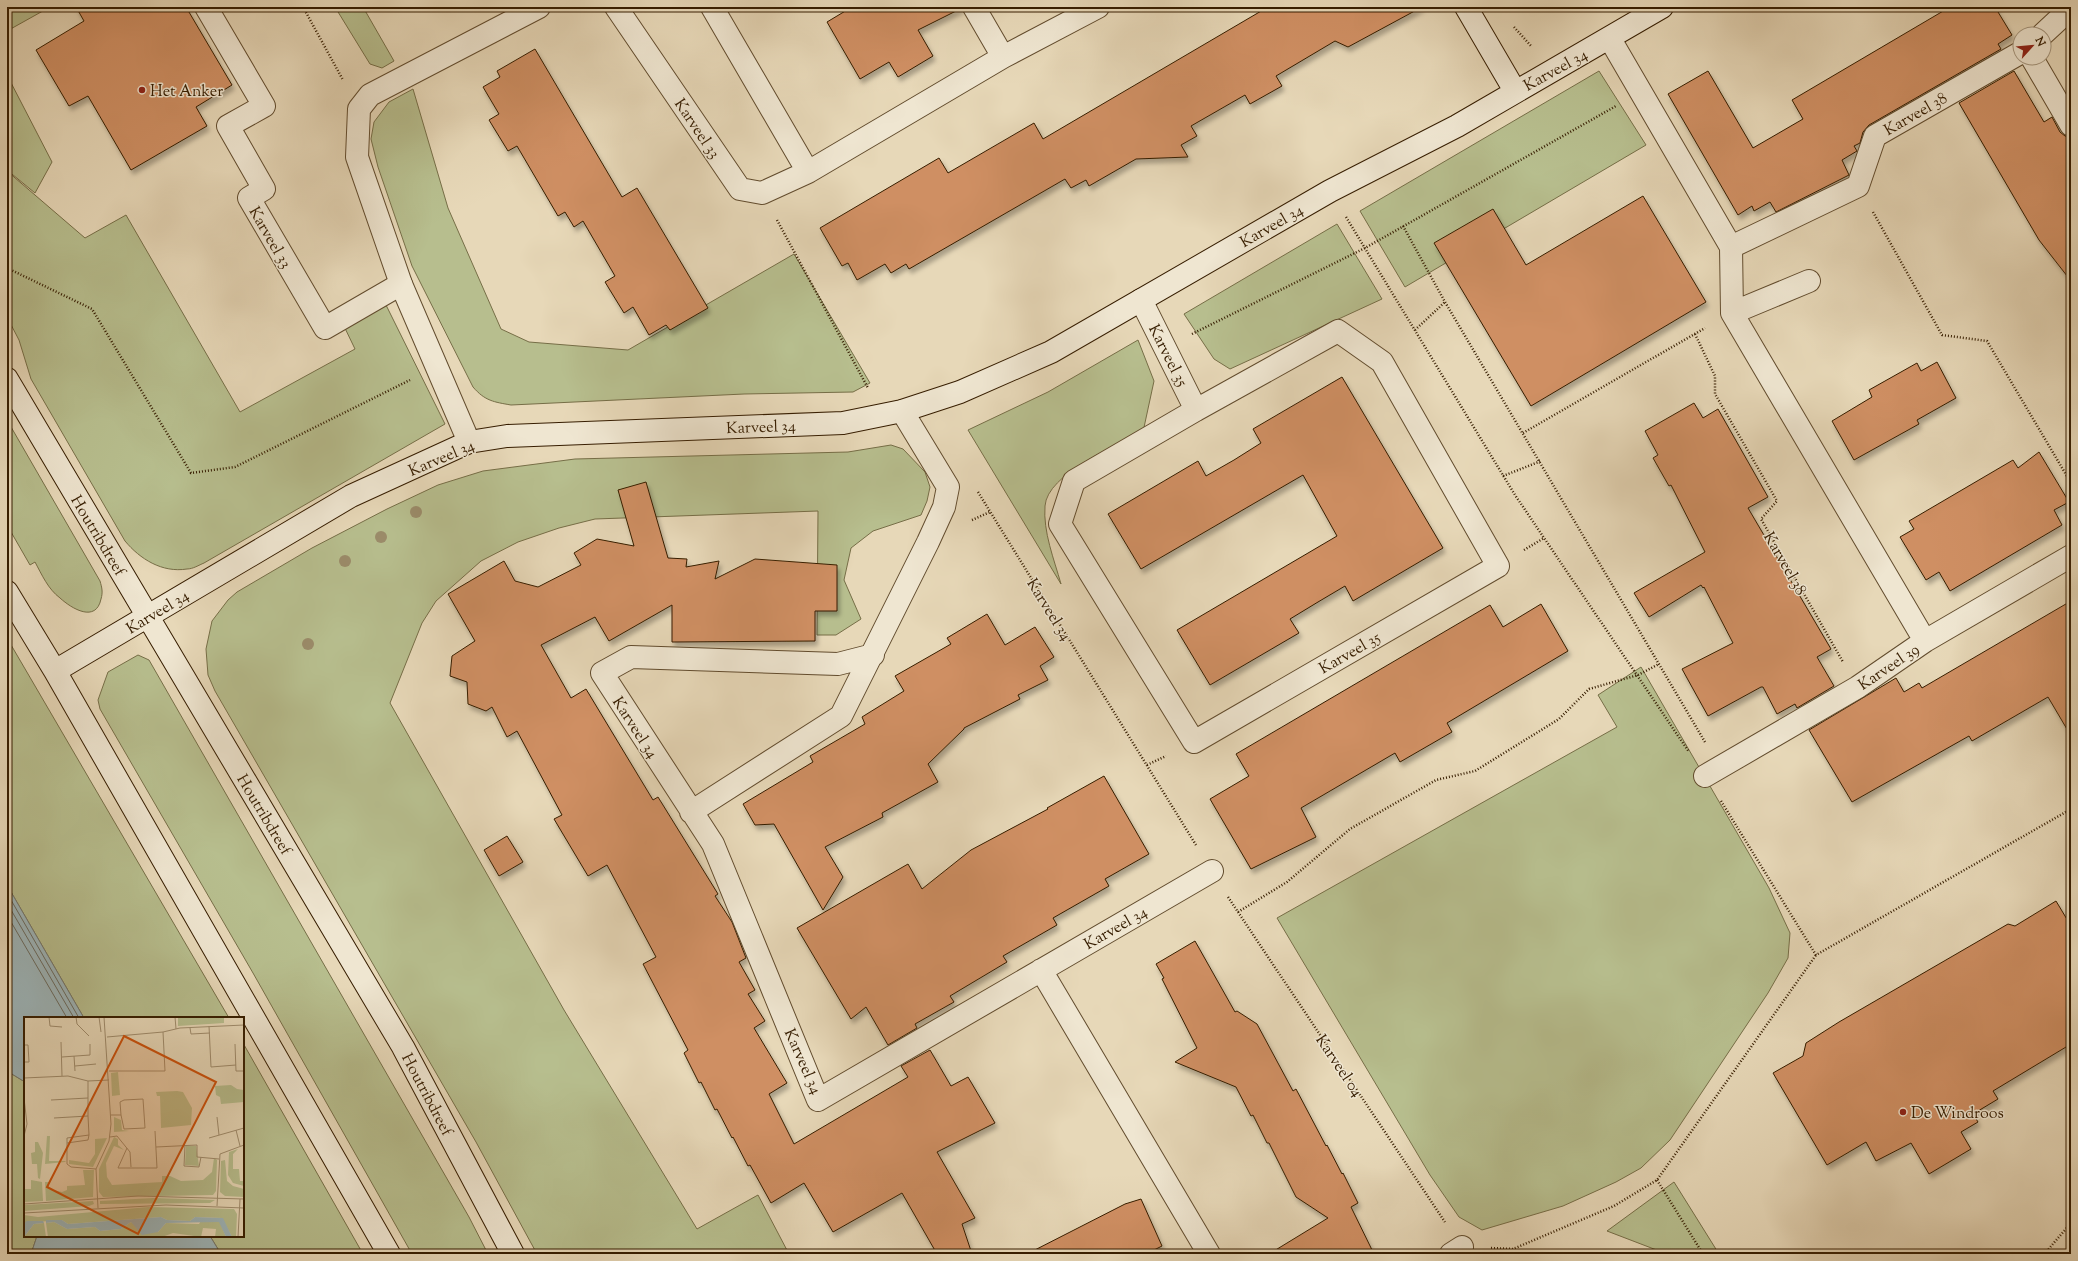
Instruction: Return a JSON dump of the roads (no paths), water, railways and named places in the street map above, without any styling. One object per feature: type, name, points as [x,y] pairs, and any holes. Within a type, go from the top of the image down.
[{"type":"street","name":"Karveel 33","points":[[206,7],[264,106],[228,126],[264,189],[249,198],[325,328],[401,284]]},
{"type":"street","points":[[468,442],[401,284],[356,157],[359,109],[370,95],[539,7]]},
{"type":"street","name":"Karveel 33","points":[[616,7],[740,189],[762,193],[808,172]]},
{"type":"street","points":[[712,7],[808,172],[1002,57],[1098,7]]},
{"type":"street","points":[[974,7],[1002,57]]},
{"type":"street","points":[[1466,7],[1515,91]]},
{"type":"street","name":"Karveel 34","points":[[55,671],[351,496],[468,442],[507,436],[843,423],[892,413],[960,392],[1051,352],[1330,191],[1457,126],[1515,91],[1610,39],[1662,7]]},
{"type":"street","points":[[2052,26],[2071,8]]},
{"type":"street","points":[[1610,39],[1730,247],[1732,313],[1925,641]]},
{"type":"street","name":"Karveel 38","points":[[1730,247],[1858,186],[1875,136],[2012,58]]},
{"type":"street","points":[[2037,66],[2071,125]]},
{"type":"street","points":[[1732,313],[1809,281]]},
{"type":"street","name":"Karveel 35","points":[[1141,300],[1196,410]]},
{"type":"street","name":"Karveel 35","points":[[1338,330],[1382,362],[1498,566],[1194,742],[1060,524],[1074,481],[1196,410],[1338,330]]},
{"type":"street","name":"Houtribdreef","points":[[7,379],[403,1047],[513,1254]]},
{"type":"street","points":[[691,812],[841,716],[873,655],[941,514],[948,487],[892,413]]},
{"type":"street","name":"Karveel 39","points":[[1712,772],[1858,687],[1925,641],[2071,556]]},
{"type":"street","points":[[7,592],[55,671],[389,1254]]},
{"type":"street","name":"Karveel 34","points":[[873,655],[838,664],[631,657],[602,673],[713,844],[818,1100],[1212,871]]},
{"type":"street","points":[[1041,970],[1209,1254]]},
{"type":"water","points":[[7,885],[83,1017],[24,1017],[24,1081],[7,1071]]},
{"type":"water","points":[[37,1237],[211,1237],[221,1254],[31,1254]]},
{"type":"place","name":"Het Anker","points":[[142,90]]},
{"type":"place","name":"De Windroos","points":[[1903,1112]]}]
